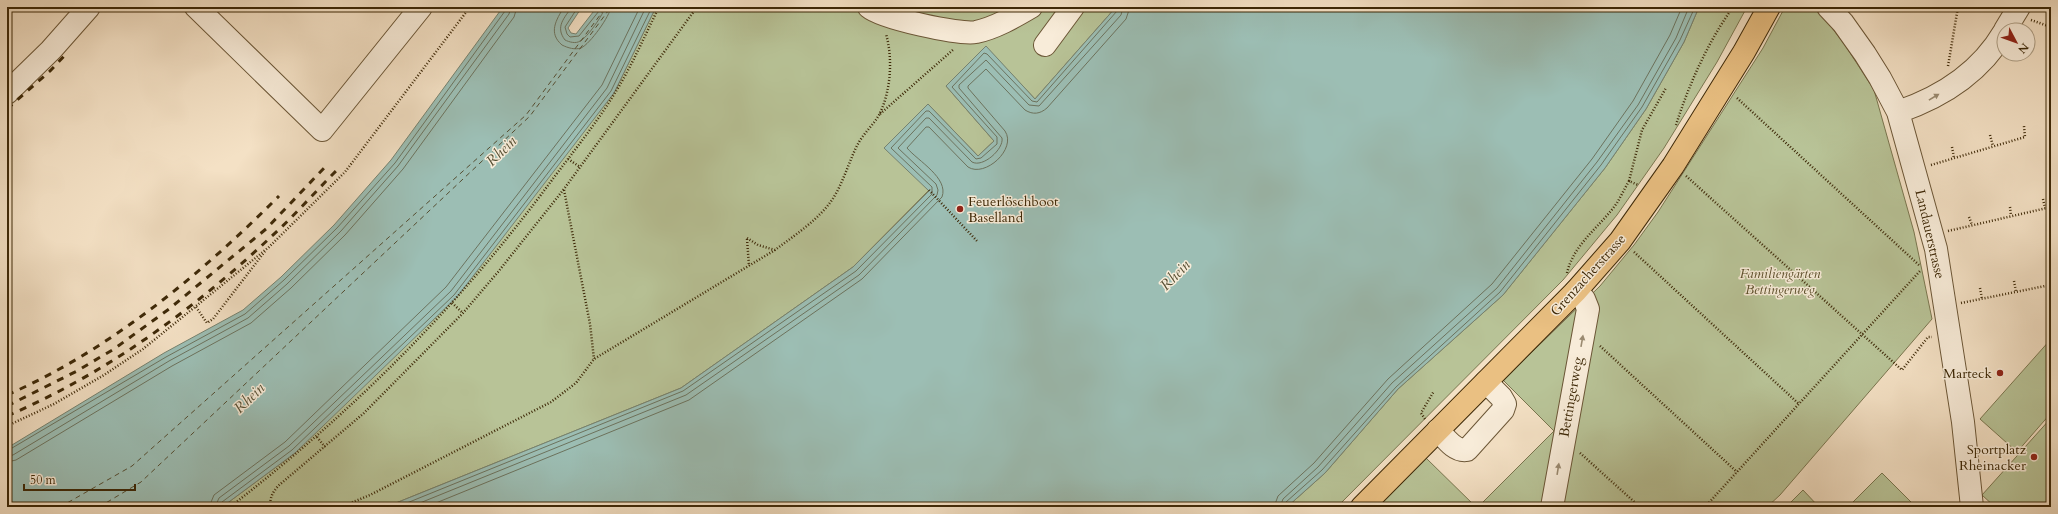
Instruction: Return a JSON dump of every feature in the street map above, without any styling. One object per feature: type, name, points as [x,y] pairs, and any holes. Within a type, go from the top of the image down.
[{"type":"main road","name":"Grenzacherstrasse","points":[[1362,507],[1432,426],[1486,382],[1571,283],[1620,241],[1648,203],[1744,52],[1769,7]]},
{"type":"street","points":[[7,93],[51,50],[89,7]]},
{"type":"street","points":[[196,7],[322,130],[421,7]]},
{"type":"street","points":[[872,9],[927,25],[974,32],[997,25],[1031,7]]},
{"type":"street","points":[[1045,45],[1073,7]]},
{"type":"street","name":"Landauerstrasse","points":[[1828,7],[1843,23],[1865,54],[1898,112],[1936,248],[1963,422],[1972,507]]},
{"type":"street","points":[[2010,22],[2019,7]]},
{"type":"street","points":[[1898,112],[1924,103],[1940,94],[1979,65],[1996,44]]},
{"type":"street","name":"Bettingerweg","points":[[1552,507],[1588,309],[1584,299],[1571,283]]},
{"type":"street","points":[[1432,426],[1456,448],[1461,451],[1467,450],[1503,410],[1505,404],[1501,397],[1486,382]]},
{"type":"path","points":[[7,426],[54,404],[104,375],[143,349],[269,247],[345,172],[470,7]]},
{"type":"path","points":[[230,507],[317,437],[387,372],[452,303],[511,236],[614,96],[659,7]]},
{"type":"path","points":[[270,506],[272,493],[278,486],[364,414],[463,313],[498,272],[564,189],[697,7]]},
{"type":"path","points":[[1677,130],[1675,126],[1683,103],[1720,26],[1733,7]]},
{"type":"path","points":[[1940,94],[1946,81],[1958,7]]},
{"type":"path","points":[[872,9],[886,32],[889,46],[890,66],[887,91],[879,114]]},
{"type":"path","points":[[341,507],[370,495],[551,402],[576,383],[594,359],[775,250],[806,225],[832,200],[843,180],[860,141],[879,114],[974,32]]},
{"type":"path","points":[[1571,283],[1570,261],[1580,244],[1617,203],[1629,181],[1642,130],[1666,88]]},
{"type":"path","points":[[1705,507],[1920,272],[1918,263],[1732,94]]},
{"type":"path","points":[[1914,170],[2025,137],[2024,126]]},
{"type":"path","points":[[1990,135],[1993,146]]},
{"type":"path","points":[[1952,147],[1954,158]]},
{"type":"path","points":[[568,159],[580,167]]},
{"type":"path","points":[[1681,172],[1862,336],[1902,370],[1928,338],[1937,336]]},
{"type":"path","points":[[1629,181],[1642,186]]},
{"type":"path","points":[[564,189],[590,324],[594,359]]},
{"type":"path","points":[[929,190],[977,241]]},
{"type":"path","points":[[2043,199],[2045,208]]},
{"type":"path","points":[[1932,234],[2051,206]]},
{"type":"path","points":[[2010,207],[2011,216]]},
{"type":"path","points":[[1970,217],[1972,225]]},
{"type":"path","points":[[749,266],[747,238],[758,245],[775,250]]},
{"type":"path","points":[[196,307],[207,323],[212,319],[269,247]]},
{"type":"path","points":[[1629,248],[1799,404]]},
{"type":"path","points":[[1945,307],[2050,285],[2049,274]]},
{"type":"path","points":[[2014,281],[2016,292]]},
{"type":"path","points":[[1980,288],[1982,299]]},
{"type":"path","points":[[452,303],[463,313]]},
{"type":"path","points":[[1583,331],[1737,472]]},
{"type":"path","points":[[1432,426],[1421,413],[1434,391]]},
{"type":"path","points":[[317,437],[325,447]]},
{"type":"path","points":[[1564,438],[1640,507]]},
{"type":"green space","points":[[656,7],[1116,7],[1035,99],[986,47],[946,86],[994,141],[978,156],[928,104],[929,190],[853,267],[681,388],[386,507],[222,507],[295,453],[614,93]]},
{"type":"green space","points":[[1699,7],[1747,7],[1717,62],[1664,148],[1617,215],[1563,280],[1337,507],[1287,507],[1325,473],[1398,389],[1503,295],[1605,168],[1646,109],[1684,42]]},
{"type":"green space","name":"Familiengärten Bettingerweg","points":[[1785,7],[1817,7],[1824,14],[1823,16],[1845,45],[1874,90],[1914,232],[1932,319],[1780,495],[1767,507],[1478,507],[1554,431],[1503,380],[1600,286],[1634,245],[1658,212],[1763,48]]},
{"type":"green space","points":[[2051,339],[2051,413],[2017,452],[1980,419]]},
{"type":"green space","name":"Sportplatz Rheinacker","points":[[2051,418],[2051,507],[1995,507],[1982,495]]},
{"type":"green space","points":[[1426,458],[1476,507],[1378,507]]},
{"type":"green space","points":[[1882,473],[1916,507],[1848,507]]},
{"type":"green space","points":[[1803,490],[1819,507],[1786,507]]},
{"type":"water","name":"Rhein","points":[[503,7],[582,7],[568,28],[571,33],[576,34],[597,7],[656,7],[614,93],[457,297],[295,453],[222,507],[7,507],[7,448],[164,353],[243,310],[281,277],[334,225],[391,160]]},
{"type":"water","name":"Rhein","points":[[1116,7],[1699,7],[1684,42],[1646,109],[1605,168],[1503,295],[1398,389],[1325,473],[1287,507],[386,507],[681,388],[853,267],[929,191],[884,148],[928,104],[978,156],[994,141],[946,86],[986,46],[1035,99]]},
{"type":"ferry route","points":[[60,507],[132,466],[526,115],[606,7]]},
{"type":"ferry route","points":[[99,507],[141,482],[530,116],[611,7]]},
{"type":"railway","points":[[7,109],[50,71],[67,53]]},
{"type":"railway","points":[[7,406],[77,371],[114,349],[169,309],[266,229],[325,167]]},
{"type":"railway","points":[[7,416],[44,399],[114,360],[180,314],[272,236],[336,171]]},
{"type":"railway","points":[[7,395],[45,377],[82,356],[152,308],[218,254],[279,196]]},
{"type":"place","name":"Feuerlöschboot Baselland","points":[[960,209]]},
{"type":"place","name":"Marteck","points":[[2000,373]]},
{"type":"place","name":"Sportplatz Rheinacker","points":[[2034,457]]}]
